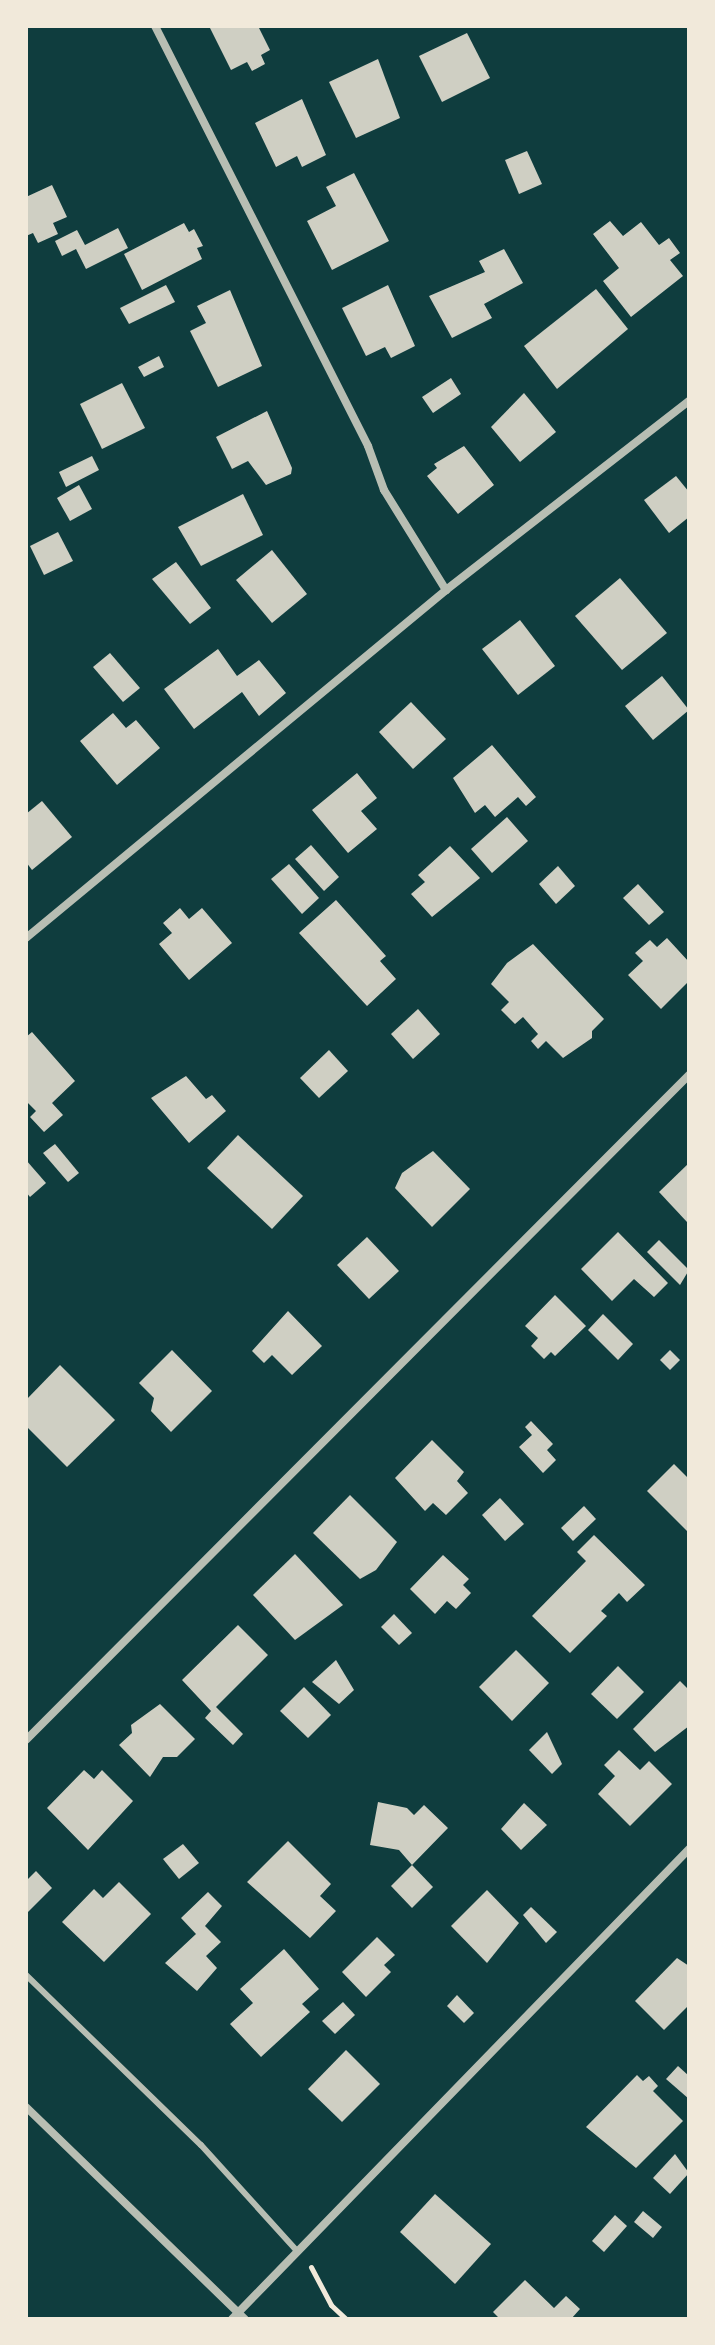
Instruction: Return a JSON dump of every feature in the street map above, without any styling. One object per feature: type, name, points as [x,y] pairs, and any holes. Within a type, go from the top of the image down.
[{"type":"street","points":[[155,26],[368,446],[384,490],[446,590]]},
{"type":"street","points":[[26,938],[446,590],[689,401]]},
{"type":"street","points":[[26,1740],[689,1075]]},
{"type":"street","points":[[26,2107],[238,2317],[687,1854]]},
{"type":"lane","points":[[26,1975],[201,2145],[298,2252]]},
{"type":"path","points":[[298,2252],[346,2319]]},
{"type":"building","points":[[209,26],[258,26],[270,50],[261,55],[265,64],[252,71],[247,62],[231,70]]},
{"type":"building","points":[[467,33],[490,78],[442,102],[419,56]]},
{"type":"building","points":[[378,59],[400,118],[356,138],[329,82]]},
{"type":"building","points":[[302,99],[326,155],[302,167],[297,156],[276,167],[255,123]]},
{"type":"building","points":[[527,151],[542,184],[519,194],[505,160]]},
{"type":"building","points":[[354,173],[389,241],[332,270],[307,221],[336,206],[326,187]]},
{"type":"building","points":[[52,185],[67,217],[53,223],[58,234],[38,243],[33,233],[26,236],[26,197]]},
{"type":"building","points":[[610,221],[623,236],[641,222],[659,245],[669,238],[680,253],[670,260],[683,276],[631,317],[603,281],[619,268],[593,234]]},
{"type":"building","points":[[184,223],[189,232],[194,229],[203,246],[197,248],[202,259],[142,290],[124,254]]},
{"type":"building","points":[[118,228],[128,248],[86,269],[76,249],[62,256],[55,241],[77,230],[85,245]]},
{"type":"building","points":[[504,249],[523,283],[484,304],[492,318],[452,338],[429,296],[485,272],[479,261]]},
{"type":"building","points":[[166,285],[175,302],[129,324],[120,308]]},
{"type":"building","points":[[388,285],[415,346],[391,358],[385,347],[366,356],[342,308]]},
{"type":"building","points":[[596,289],[628,329],[557,389],[524,346]]},
{"type":"building","points":[[230,290],[262,366],[218,387],[190,331],[206,323],[197,306]]},
{"type":"building","points":[[159,356],[164,367],[144,377],[138,367]]},
{"type":"building","points":[[451,378],[461,394],[433,413],[422,397]]},
{"type":"building","points":[[122,383],[145,428],[102,449],[80,404]]},
{"type":"building","points":[[524,393],[556,432],[520,462],[491,427]]},
{"type":"building","points":[[267,411],[292,468],[291,474],[266,485],[248,461],[232,469],[216,437]]},
{"type":"building","points":[[464,446],[494,485],[458,514],[427,476],[437,468],[434,464]]},
{"type":"building","points":[[92,456],[99,470],[66,487],[59,472]]},
{"type":"building","points":[[676,476],[689,492],[689,517],[669,533],[644,500]]},
{"type":"building","points":[[79,485],[92,509],[70,521],[57,498]]},
{"type":"building","points":[[243,494],[263,535],[201,566],[178,527]]},
{"type":"building","points":[[58,532],[73,561],[44,575],[30,546]]},
{"type":"building","points":[[272,550],[307,594],[272,623],[236,580]]},
{"type":"building","points":[[176,562],[211,608],[190,624],[152,579]]},
{"type":"building","points":[[620,578],[667,633],[622,670],[575,616]]},
{"type":"building","points":[[520,620],[555,666],[518,695],[482,649]]},
{"type":"building","points":[[218,649],[237,676],[259,660],[286,693],[259,716],[242,692],[194,729],[164,689]]},
{"type":"building","points":[[110,653],[140,688],[123,702],[93,667]]},
{"type":"building","points":[[662,676],[689,710],[653,740],[625,706]]},
{"type":"building","points":[[411,702],[446,739],[413,769],[379,732]]},
{"type":"building","points":[[113,713],[126,728],[136,720],[160,748],[117,785],[80,741]]},
{"type":"building","points":[[492,745],[536,797],[526,806],[518,797],[495,817],[485,805],[475,813],[453,778]]},
{"type":"building","points":[[357,773],[377,798],[361,811],[377,829],[348,853],[312,810]]},
{"type":"building","points":[[42,801],[72,837],[32,870],[26,862],[26,814]]},
{"type":"building","points":[[507,817],[528,841],[492,873],[471,849]]},
{"type":"building","points":[[311,845],[339,877],[324,891],[295,859]]},
{"type":"building","points":[[450,846],[480,878],[432,917],[411,894],[425,882],[418,875]]},
{"type":"building","points":[[289,864],[319,898],[302,914],[271,879]]},
{"type":"building","points":[[558,866],[575,886],[556,904],[539,884]]},
{"type":"building","points":[[638,884],[664,912],[649,925],[623,898]]},
{"type":"building","points":[[336,900],[386,956],[380,961],[396,979],[367,1006],[299,933]]},
{"type":"building","points":[[180,908],[189,919],[202,908],[232,943],[189,980],[159,944],[172,933],[163,923]]},
{"type":"building","points":[[667,938],[689,962],[689,981],[661,1009],[628,975],[643,961],[635,953],[650,940],[657,947]]},
{"type":"building","points":[[533,944],[604,1019],[592,1031],[592,1038],[563,1058],[546,1041],[538,1049],[531,1041],[538,1034],[523,1017],[515,1024],[501,1010],[509,1002],[491,984],[507,963]]},
{"type":"building","points":[[418,1009],[440,1034],[413,1059],[391,1034]]},
{"type":"building","points":[[32,1032],[75,1081],[52,1103],[63,1115],[44,1132],[30,1117],[36,1111],[26,1101],[26,1037]]},
{"type":"building","points":[[329,1050],[348,1071],[319,1098],[300,1078]]},
{"type":"building","points":[[186,1076],[206,1099],[212,1095],[226,1111],[189,1143],[151,1098]]},
{"type":"building","points":[[238,1135],[303,1196],[272,1229],[207,1168]]},
{"type":"building","points":[[55,1144],[79,1173],[68,1182],[43,1153]]},
{"type":"building","points":[[433,1151],[470,1189],[432,1227],[395,1188],[402,1173]]},
{"type":"building","points":[[26,1160],[46,1183],[30,1197],[26,1192]]},
{"type":"building","points":[[689,1163],[689,1219],[687,1222],[659,1192]]},
{"type":"building","points":[[618,1232],[668,1283],[654,1297],[634,1279],[612,1301],[581,1269]]},
{"type":"building","points":[[367,1237],[399,1271],[369,1299],[337,1265]]},
{"type":"building","points":[[659,1240],[689,1270],[680,1285],[647,1252]]},
{"type":"building","points":[[555,1295],[586,1326],[555,1356],[551,1352],[544,1359],[531,1346],[538,1338],[525,1326]]},
{"type":"building","points":[[288,1311],[322,1346],[292,1375],[272,1355],[264,1363],[252,1351]]},
{"type":"building","points":[[603,1314],[633,1344],[618,1360],[588,1330]]},
{"type":"building","points":[[172,1350],[212,1391],[171,1432],[151,1411],[154,1398],[139,1383]]},
{"type":"building","points":[[670,1350],[680,1360],[670,1370],[660,1360]]},
{"type":"building","points":[[60,1365],[115,1420],[67,1467],[26,1426],[26,1400]]},
{"type":"building","points":[[531,1421],[553,1444],[547,1450],[556,1460],[543,1473],[519,1447],[532,1435],[525,1427]]},
{"type":"building","points":[[432,1440],[464,1472],[457,1481],[468,1493],[446,1515],[433,1503],[425,1511],[395,1478]]},
{"type":"building","points":[[674,1464],[689,1479],[689,1533],[647,1491]]},
{"type":"building","points":[[350,1495],[397,1542],[376,1570],[360,1579],[313,1533]]},
{"type":"building","points":[[500,1498],[524,1524],[505,1541],[482,1515]]},
{"type":"building","points":[[584,1506],[596,1519],[573,1541],[561,1528]]},
{"type":"building","points":[[594,1535],[645,1585],[627,1602],[619,1593],[601,1611],[607,1616],[570,1653],[532,1616],[586,1561],[577,1552]]},
{"type":"building","points":[[295,1554],[343,1605],[295,1640],[253,1595]]},
{"type":"building","points":[[443,1555],[469,1579],[463,1585],[471,1593],[456,1609],[447,1601],[435,1614],[410,1589]]},
{"type":"building","points":[[394,1614],[412,1633],[399,1645],[381,1627]]},
{"type":"building","points":[[238,1625],[268,1655],[216,1707],[243,1734],[233,1745],[205,1718],[211,1711],[182,1680]]},
{"type":"building","points":[[516,1650],[549,1683],[512,1721],[479,1687]]},
{"type":"building","points":[[336,1660],[354,1690],[339,1704],[312,1682]]},
{"type":"building","points":[[618,1666],[644,1692],[617,1719],[591,1694]]},
{"type":"building","points":[[680,1681],[689,1690],[689,1726],[655,1752],[633,1729]]},
{"type":"building","points":[[304,1687],[331,1715],[308,1738],[280,1711]]},
{"type":"building","points":[[160,1704],[195,1739],[177,1757],[163,1757],[150,1777],[119,1745],[132,1733],[131,1725]]},
{"type":"building","points":[[547,1732],[562,1764],[552,1774],[529,1750]]},
{"type":"building","points":[[619,1750],[640,1770],[649,1761],[672,1784],[630,1826],[598,1794],[615,1776],[604,1765]]},
{"type":"building","points":[[84,1770],[94,1779],[102,1770],[133,1801],[88,1850],[47,1808]]},
{"type":"building","points":[[378,1802],[407,1808],[414,1815],[424,1805],[448,1828],[412,1865],[399,1850],[370,1845]]},
{"type":"building","points":[[524,1803],[547,1825],[521,1850],[501,1829]]},
{"type":"building","points":[[288,1841],[331,1884],[320,1896],[336,1911],[310,1938],[247,1882]]},
{"type":"building","points":[[183,1844],[199,1863],[179,1879],[163,1859]]},
{"type":"building","points":[[412,1865],[433,1887],[412,1908],[391,1886]]},
{"type":"building","points":[[36,1871],[52,1888],[26,1914],[26,1881]]},
{"type":"building","points":[[119,1882],[151,1914],[104,1962],[62,1922],[94,1889],[103,1898]]},
{"type":"building","points":[[487,1890],[519,1923],[487,1963],[451,1926]]},
{"type":"building","points":[[208,1892],[222,1906],[205,1926],[221,1942],[206,1956],[217,1968],[197,1991],[165,1963],[196,1934],[181,1918]]},
{"type":"building","points":[[531,1907],[557,1932],[546,1943],[523,1915]]},
{"type":"building","points":[[377,1937],[395,1955],[384,1965],[391,1972],[366,1997],[342,1972]]},
{"type":"building","points":[[284,1949],[319,1989],[302,2004],[310,2012],[261,2057],[230,2024],[253,2003],[240,1989]]},
{"type":"building","points":[[677,1958],[689,1966],[689,2005],[664,2030],[635,2001]]},
{"type":"building","points":[[457,1995],[474,2013],[464,2023],[447,2006]]},
{"type":"building","points":[[343,2002],[355,2015],[335,2034],[322,2021]]},
{"type":"building","points":[[346,2050],[380,2084],[342,2122],[308,2089]]},
{"type":"building","points":[[678,2066],[689,2076],[689,2099],[666,2079]]},
{"type":"building","points":[[637,2075],[643,2081],[649,2076],[658,2086],[653,2091],[683,2121],[636,2168],[586,2127]]},
{"type":"building","points":[[675,2154],[689,2173],[670,2194],[653,2178]]},
{"type":"building","points":[[435,2194],[491,2244],[455,2284],[400,2232]]},
{"type":"building","points":[[643,2211],[662,2227],[653,2238],[634,2222]]},
{"type":"building","points":[[615,2215],[627,2226],[604,2252],[592,2241]]},
{"type":"building","points":[[525,2280],[554,2308],[566,2296],[580,2309],[571,2319],[500,2319],[493,2312]]}]
